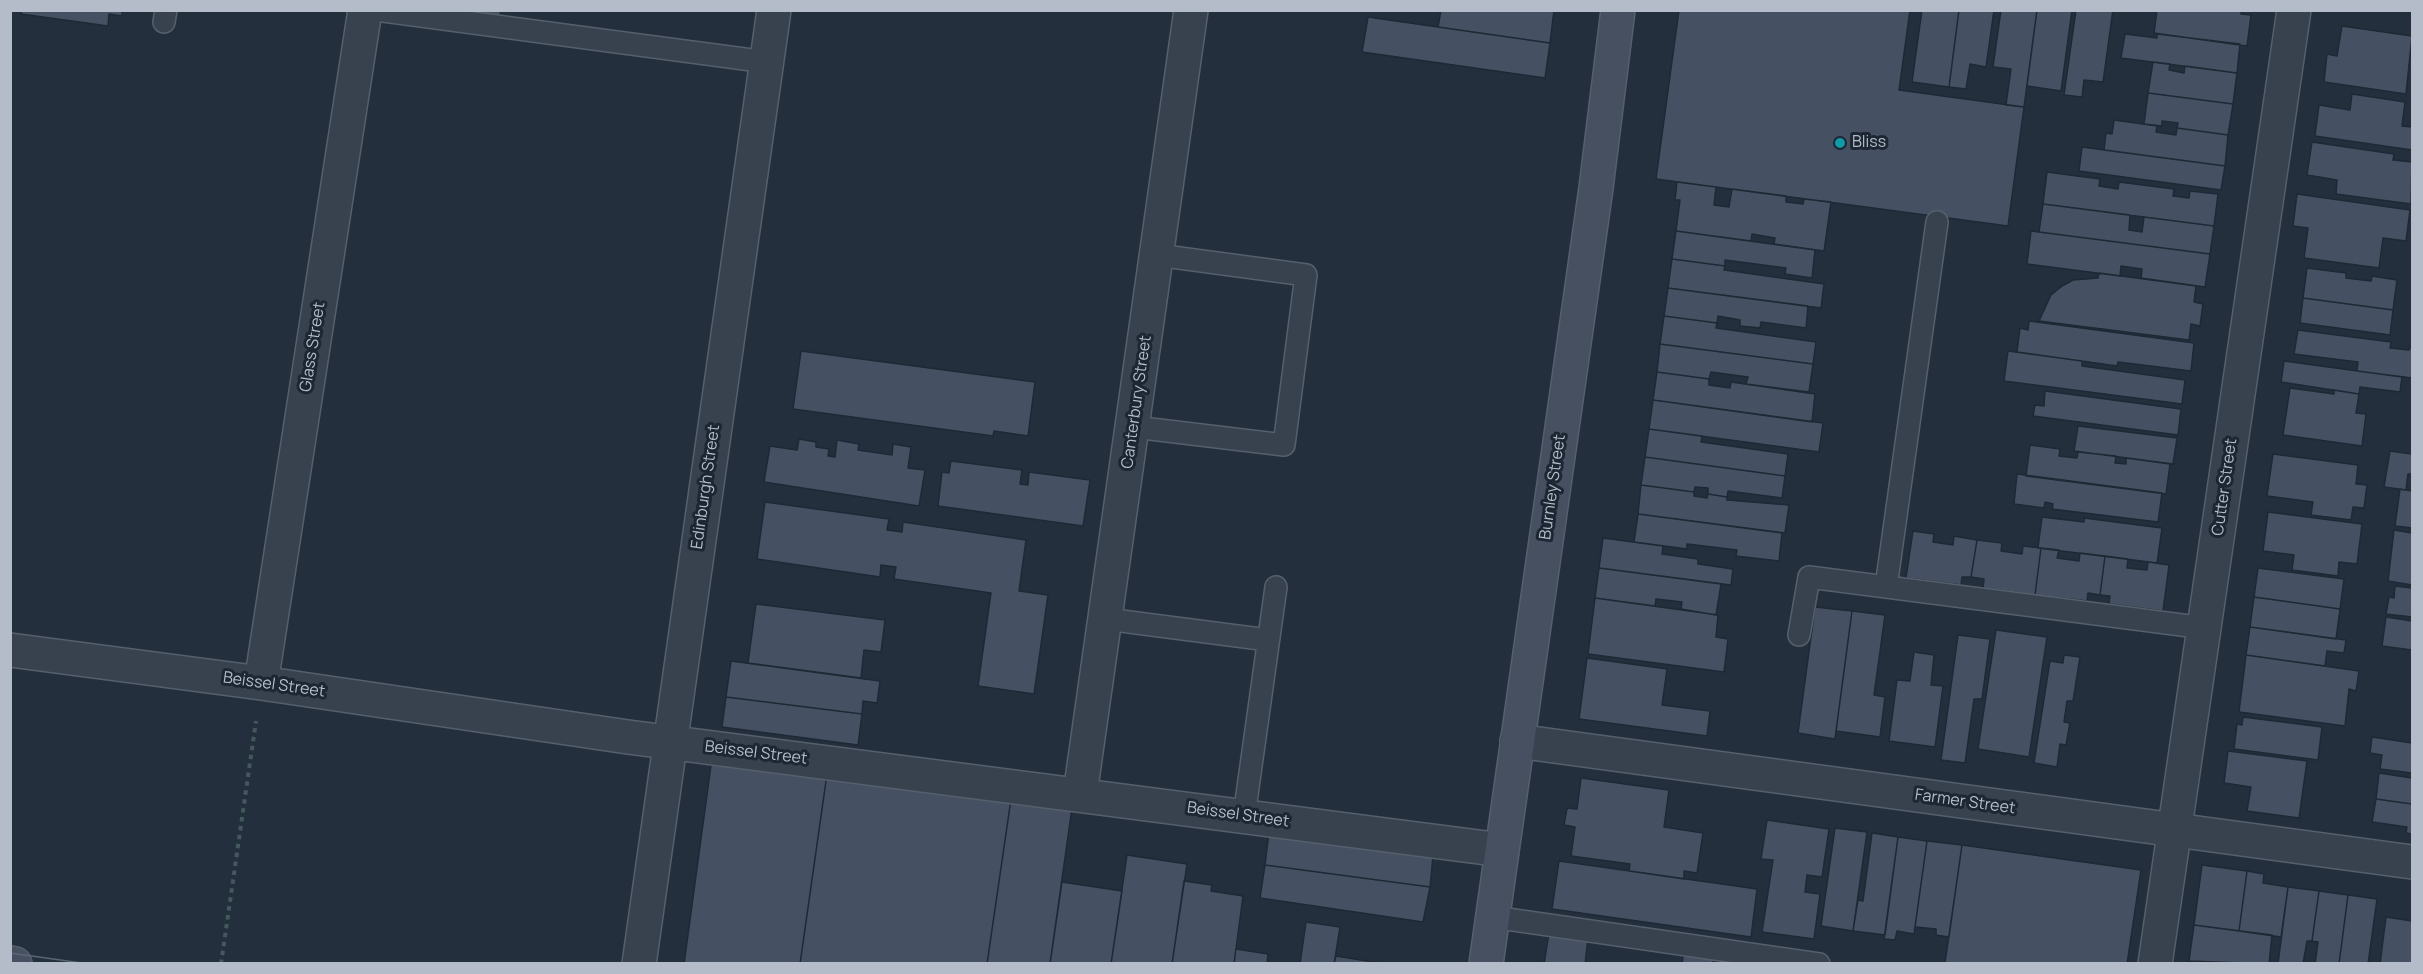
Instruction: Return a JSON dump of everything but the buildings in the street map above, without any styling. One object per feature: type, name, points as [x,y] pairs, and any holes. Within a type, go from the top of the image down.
[{"type":"main road","name":"Burnley Street","points":[[1486,963],[1596,188],[1618,10]]},
{"type":"main road","points":[[10,963],[15,963]]},
{"type":"street","name":"Glass Street","points":[[261,683],[365,10]]},
{"type":"street","name":"Edinburgh Street","points":[[639,963],[774,10]]},
{"type":"street","name":"Canterbury Street","points":[[1080,794],[1134,427],[1191,10]]},
{"type":"street","name":"Cutter Street","points":[[2155,963],[2294,10]]},
{"type":"street","name":"Beissel Street","points":[[10,650],[261,683],[670,742],[1502,850]]},
{"type":"street","name":"Farmer Street","points":[[1517,741],[2412,862]]},
{"type":"lane","points":[[376,10],[767,62]]},
{"type":"lane","points":[[1886,586],[1937,222]]},
{"type":"lane","points":[[1134,427],[1284,445],[1306,275],[1157,255]]},
{"type":"lane","points":[[1799,634],[1809,576],[2205,628]]},
{"type":"lane","points":[[1244,816],[1276,587]]},
{"type":"lane","points":[[1106,619],[1268,640]]},
{"type":"lane","points":[[1493,917],[1819,963]]},
{"type":"path","points":[[221,963],[261,683]]},
{"type":"tram line","points":[[10,953],[89,964]]},
{"type":"place","name":"Bliss","points":[[1840,143]]}]
